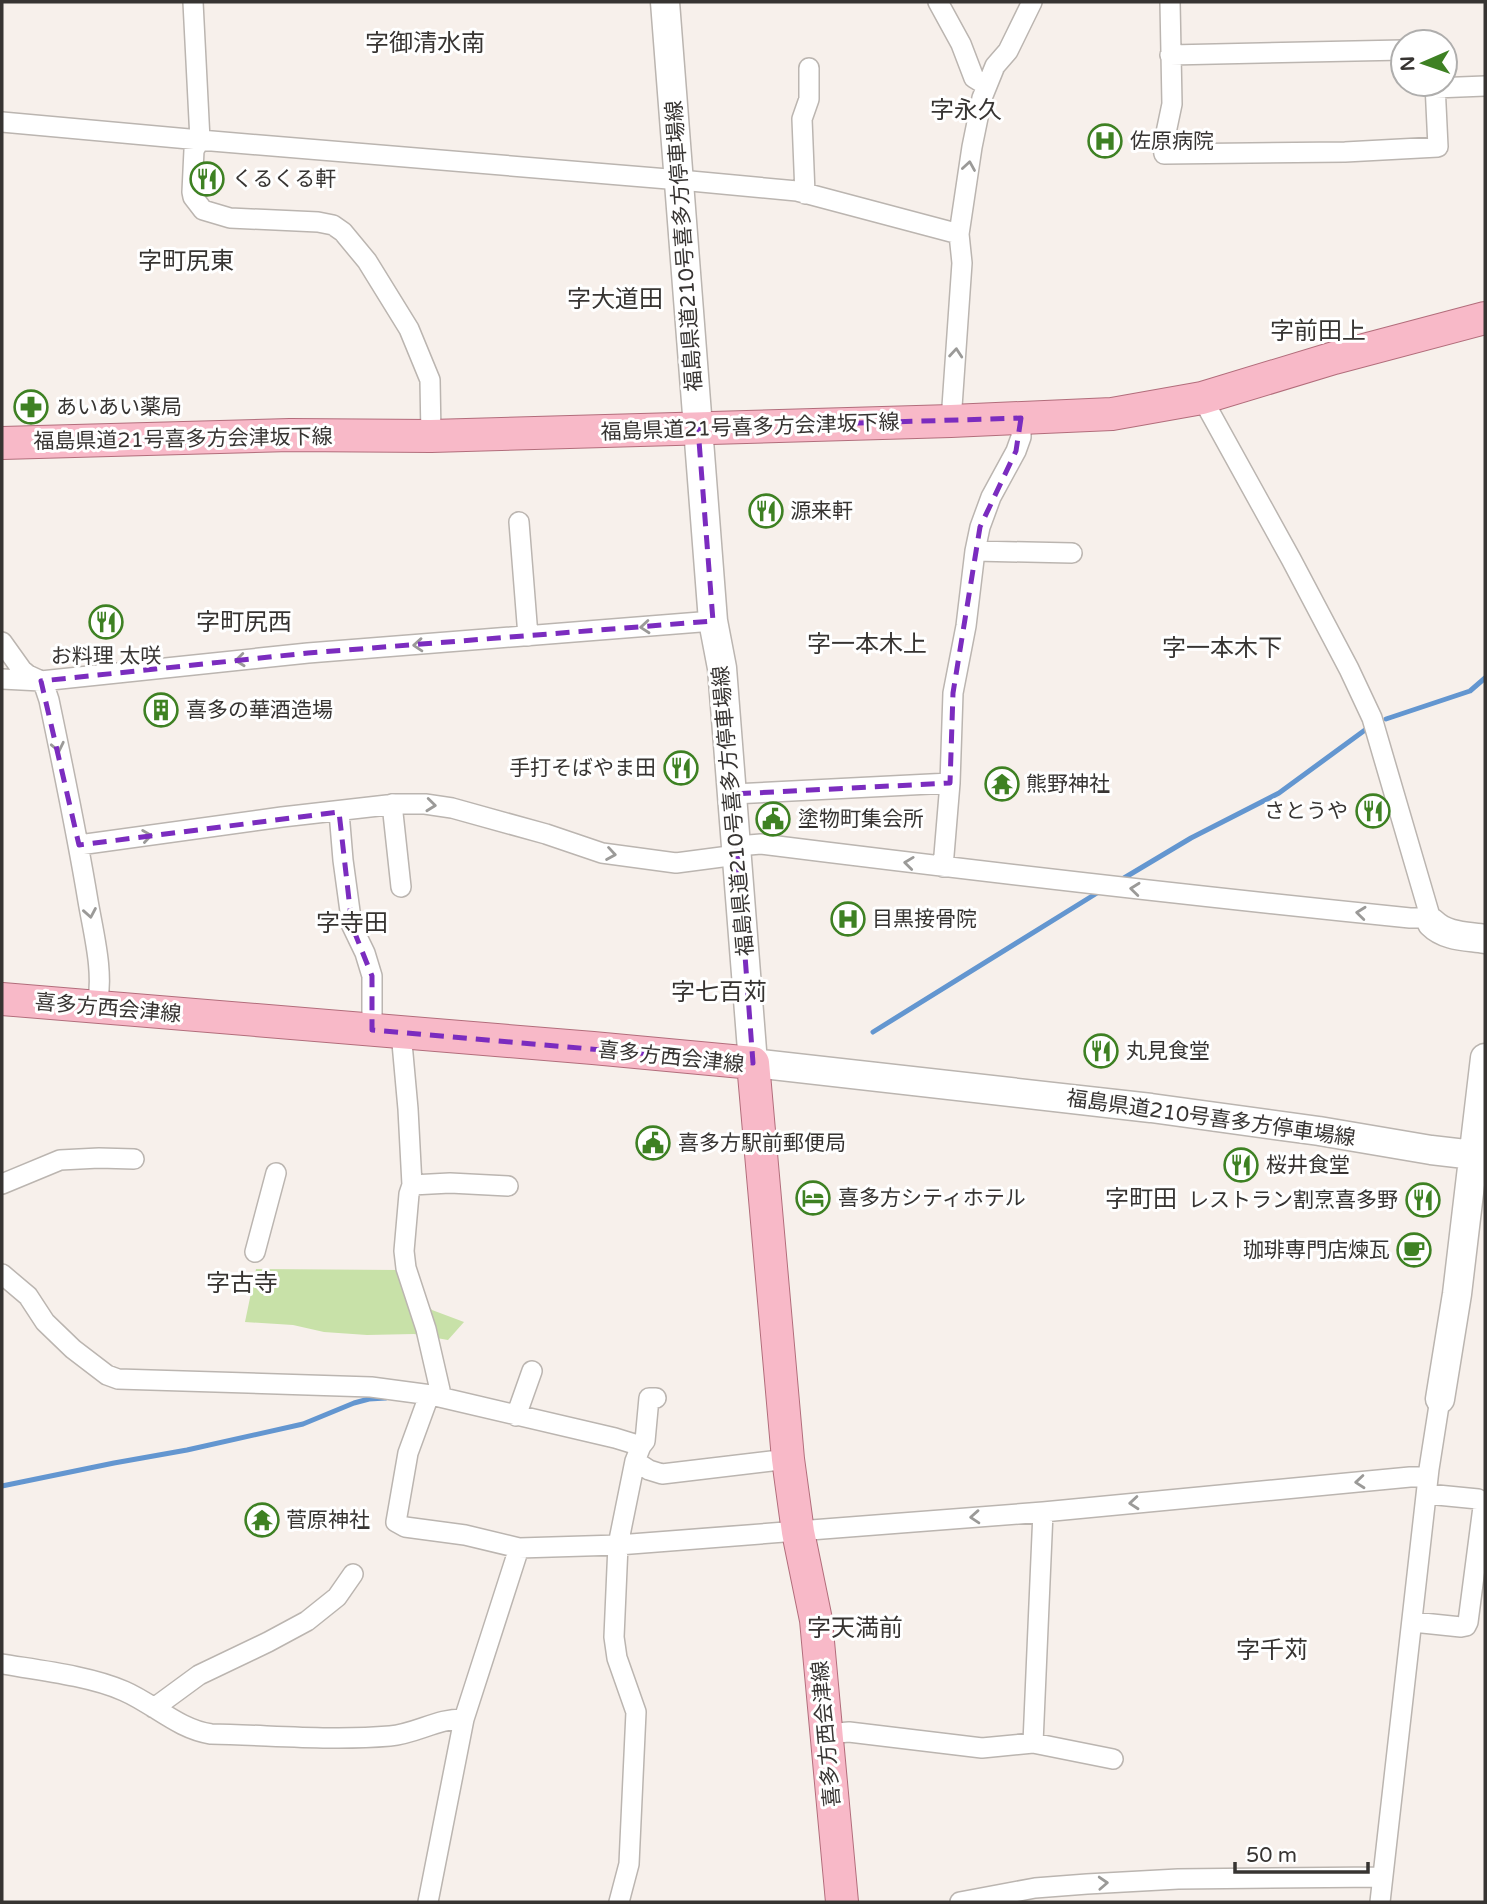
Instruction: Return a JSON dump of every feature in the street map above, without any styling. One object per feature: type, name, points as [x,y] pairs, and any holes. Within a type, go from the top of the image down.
[{"type":"main road","name":"福島県道210号喜多方停車場線","points":[[665,2],[713,621],[722,668],[753,1063],[1151,1108],[1319,1131],[1431,1150],[1474,1154]]},
{"type":"main road","name":"福島県道21号喜多方会津坂下線","points":[[2,443],[290,435],[431,436],[1112,414],[1202,398],[1334,358],[1485,318]]},
{"type":"main road","points":[[1431,920],[1438,930],[1485,939]]},
{"type":"main road","name":"喜多方西会津線","points":[[2,999],[753,1063],[788,1459],[798,1532],[816,1620],[842,1902]]},
{"type":"main road","points":[[1440,1399],[1457,1294],[1485,1058]]},
{"type":"street","points":[[193,2],[200,140],[194,150],[193,197],[202,210],[230,218],[318,222],[333,225],[343,232],[367,261],[409,329],[424,363],[431,390],[431,436]]},
{"type":"street","points":[[938,2],[961,44],[974,78],[987,86]]},
{"type":"street","points":[[951,421],[962,263],[959,234],[972,147],[982,98],[995,66],[1008,51],[1032,2]]},
{"type":"street","points":[[1170,2],[1172,104],[1164,154],[1345,152],[1438,147],[1436,98]]},
{"type":"street","points":[[1170,55],[1389,50]]},
{"type":"street","points":[[805,194],[802,119],[809,99],[809,68]]},
{"type":"street","points":[[1459,86],[1485,86]]},
{"type":"street","points":[[2,122],[680,180],[805,194],[959,234]]},
{"type":"street","points":[[79,845],[282,817],[392,804],[425,804],[452,808],[546,834],[602,853],[676,863],[761,844],[1222,899],[1431,920],[1372,718],[1291,559],[1202,398]]},
{"type":"street","points":[[943,867],[950,783],[953,693],[966,626],[975,551],[991,497],[1021,437],[1021,418]]},
{"type":"street","points":[[519,522],[528,636]]},
{"type":"street","points":[[975,551],[1072,553]]},
{"type":"street","points":[[2,679],[41,681],[298,654],[713,621]]},
{"type":"street","points":[[2,642],[22,670],[41,681],[49,700],[79,845],[98,959],[101,988],[97,1007]]},
{"type":"street","points":[[733,794],[950,783]]},
{"type":"street","points":[[392,804],[401,887]]},
{"type":"street","points":[[339,812],[352,926],[365,953],[408,1109],[412,1185],[405,1243],[406,1268],[426,1329],[435,1393]]},
{"type":"street","points":[[2,1184],[60,1160],[134,1159]]},
{"type":"street","points":[[255,1252],[276,1173]]},
{"type":"street","points":[[412,1185],[508,1186]]},
{"type":"street","points":[[2,1274],[28,1296],[45,1322],[73,1349],[107,1375],[118,1379],[371,1387],[435,1393],[516,1416],[615,1438],[638,1453],[649,1470],[662,1474],[788,1459]]},
{"type":"street","points":[[516,1416],[532,1371]]},
{"type":"street","points":[[435,1393],[427,1401],[408,1453],[396,1522],[405,1527],[465,1535],[519,1548],[618,1545],[798,1532],[1410,1477],[1427,1486],[1478,1499],[1482,1501],[1483,1507],[1466,1626],[1461,1628],[1413,1622]]},
{"type":"street","points":[[619,1902],[629,1864],[636,1712],[617,1658],[614,1637],[618,1545],[638,1453],[645,1441],[649,1398],[656,1398]]},
{"type":"street","points":[[1380,1902],[1427,1486],[1440,1399]]},
{"type":"street","points":[[1033,1743],[1043,1512]]},
{"type":"street","points":[[428,1902],[464,1719],[519,1548]]},
{"type":"street","points":[[154,1708],[200,1675],[307,1620],[337,1597],[353,1574]]},
{"type":"street","points":[[2,1664],[120,1689],[192,1730],[211,1734],[388,1737],[447,1720],[464,1719]]},
{"type":"street","points":[[826,1734],[849,1732],[982,1748],[1033,1743],[1113,1759]]},
{"type":"street","points":[[960,1902],[1035,1888],[1087,1884],[1178,1879],[1382,1877]]},
{"type":"highlighted area","points":[[1021,418],[1016,451],[980,527],[953,693],[950,783],[733,794],[753,1063],[372,1030],[372,976],[352,926],[339,812],[79,845],[41,681],[308,653],[713,621],[698,428]]},
{"type":"green space","points":[[256,1269],[400,1270],[432,1310],[464,1322],[448,1340],[414,1334],[324,1332],[293,1325],[245,1322]]},
{"type":"waterway","points":[[1386,719],[1470,691],[1485,678]]},
{"type":"waterway","points":[[1119,881],[1191,838],[1279,793],[1365,730]]},
{"type":"waterway","points":[[873,1032],[1097,893]]},
{"type":"waterway","points":[[2,1486],[303,1424],[354,1403],[386,1398]]},
{"type":"place","name":"佐原病院","points":[[1105,141]]},
{"type":"place","name":"くるくる軒","points":[[207,179]]},
{"type":"place","name":"あいあい薬局","points":[[31,407]]},
{"type":"place","name":"源来軒","points":[[766,511]]},
{"type":"place","name":"お料理 太咲","points":[[106,622]]},
{"type":"place","name":"喜多の華酒造場","points":[[161,710]]},
{"type":"place","name":"手打そばやま田","points":[[681,768]]},
{"type":"place","name":"熊野神社","points":[[1002,784]]},
{"type":"place","name":"さとうや","points":[[1373,811]]},
{"type":"place","name":"塗物町集会所","points":[[773,819]]},
{"type":"place","name":"目黒接骨院","points":[[848,919]]},
{"type":"place","name":"丸見食堂","points":[[1101,1051]]},
{"type":"place","name":"喜多方駅前郵便局","points":[[653,1143]]},
{"type":"place","name":"桜井食堂","points":[[1241,1165]]},
{"type":"place","name":"喜多方シティホテル","points":[[813,1198]]},
{"type":"place","name":"レストラン割烹喜多野","points":[[1423,1200]]},
{"type":"place","name":"珈琲専門店煉瓦","points":[[1414,1250]]},
{"type":"place","name":"菅原神社","points":[[262,1520]]},
{"type":"district","name":"字御清水南","points":[[425,43]]},
{"type":"district","name":"字永久","points":[[966,110]]},
{"type":"district","name":"字町尻東","points":[[186,261]]},
{"type":"district","name":"字大道田","points":[[615,299]]},
{"type":"district","name":"字前田上","points":[[1318,331]]},
{"type":"district","name":"字町尻西","points":[[244,622]]},
{"type":"district","name":"字一本木上","points":[[867,644]]},
{"type":"district","name":"字一本木下","points":[[1222,648]]},
{"type":"district","name":"字寺田","points":[[352,923]]},
{"type":"district","name":"字七百苅","points":[[719,992]]},
{"type":"district","name":"字町田","points":[[1141,1199]]},
{"type":"district","name":"字古寺","points":[[242,1283]]},
{"type":"district","name":"字天満前","points":[[855,1628]]},
{"type":"district","name":"字千苅","points":[[1272,1650]]}]
